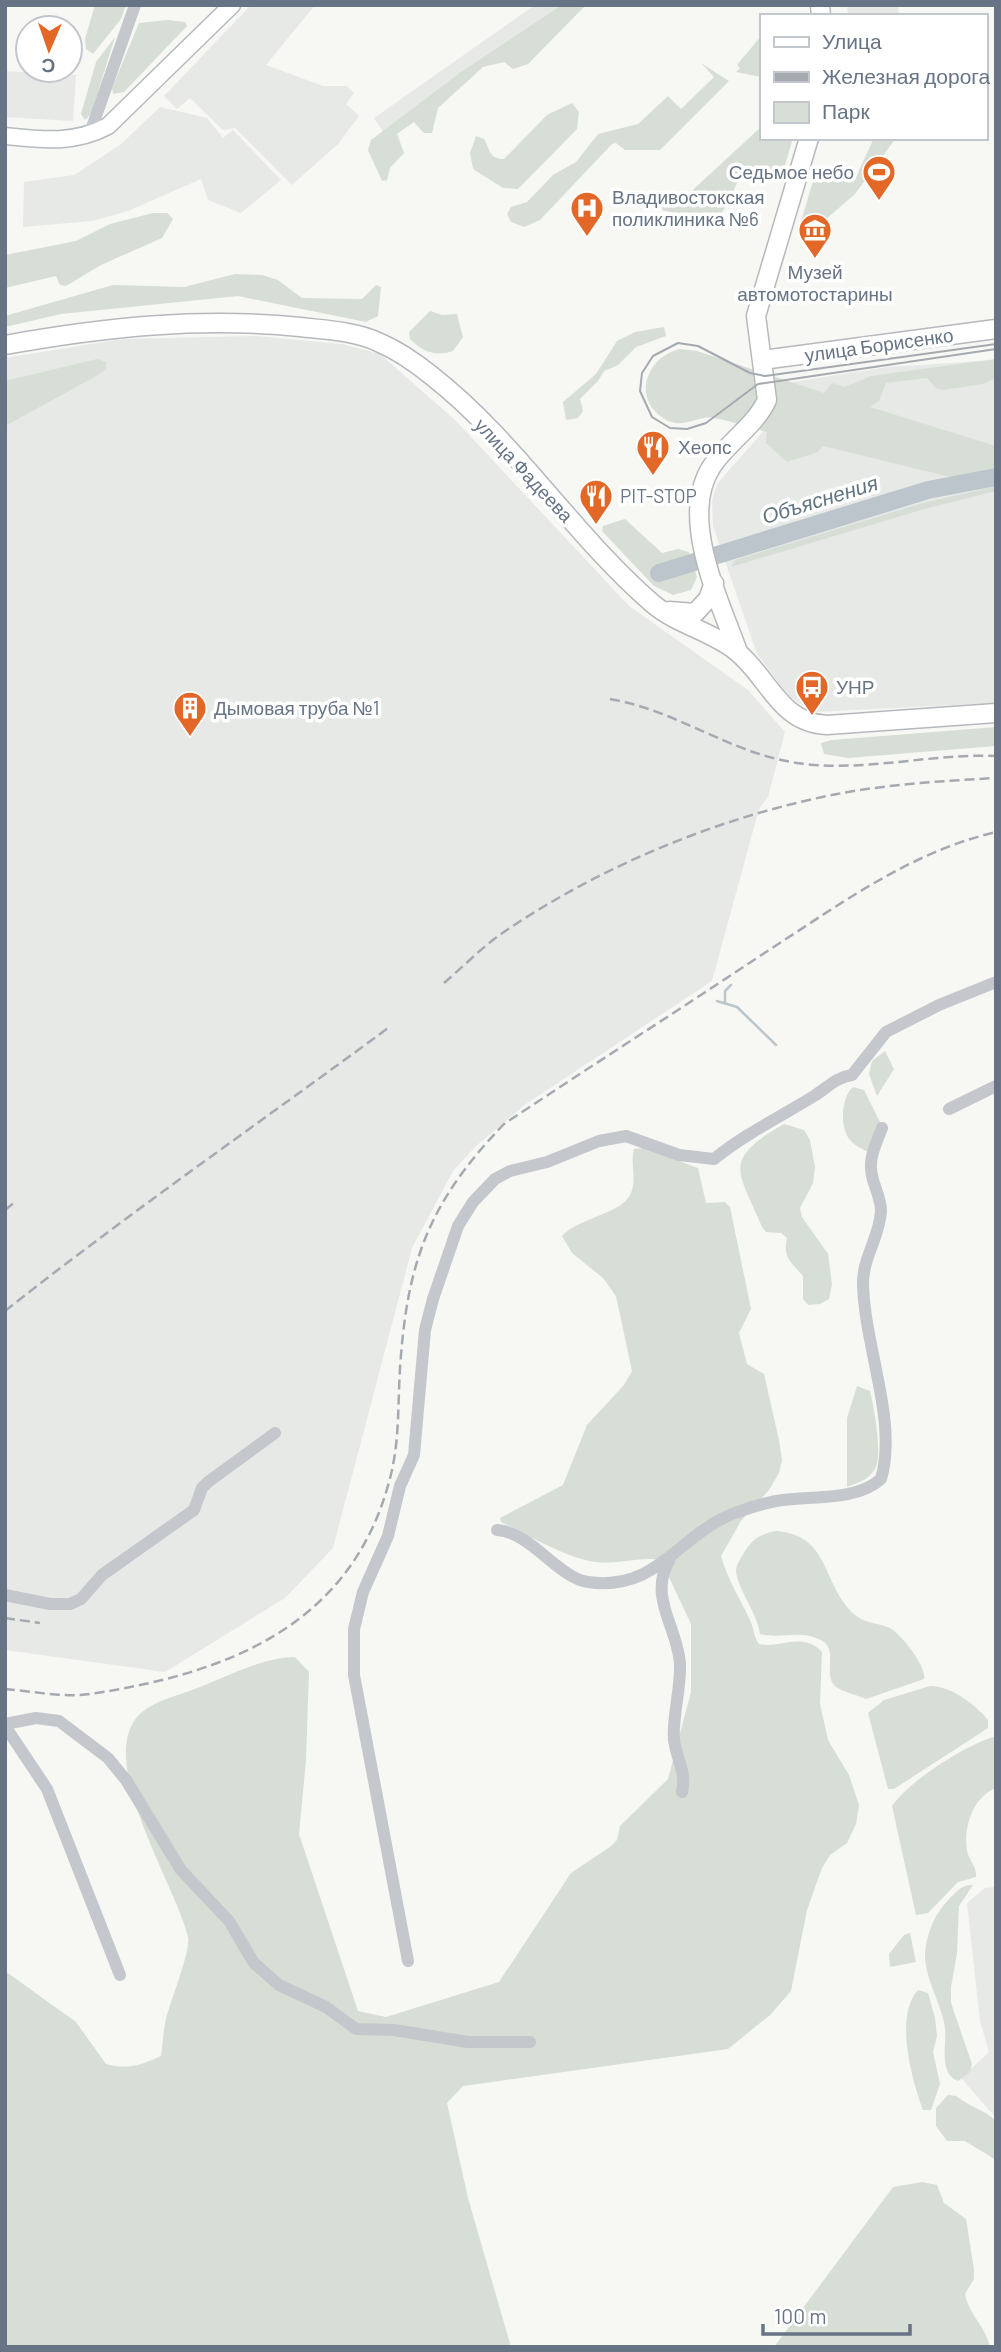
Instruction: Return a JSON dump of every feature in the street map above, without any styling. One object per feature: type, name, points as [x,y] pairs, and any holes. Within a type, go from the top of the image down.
[{"type":"main road","points":[[5,136],[59,140],[89,136],[127,111],[232,5]]},
{"type":"main road","points":[[738,652],[702,543],[698,514],[702,485],[714,463],[767,400],[757,310],[808,140]]},
{"type":"main road","name":"улица Фадеева","points":[[5,345],[116,327],[195,321],[257,323],[339,331],[377,341],[433,376],[495,436],[578,530],[655,606],[738,652],[790,713],[816,724],[996,713]]},
{"type":"main road","name":"улица Борисенко","points":[[762,360],[996,329]]},
{"type":"main road","points":[[655,606],[672,612],[695,613],[708,599],[714,583]]},
{"type":"street","points":[[89,136],[135,5]]},
{"type":"street","points":[[408,1961],[354,1675],[354,1629],[363,1592],[388,1536],[400,1486],[414,1455],[425,1330],[458,1226],[472,1202],[495,1179],[510,1171],[547,1162],[599,1141],[626,1136],[678,1155],[714,1159],[760,1125],[816,1095],[841,1076],[852,1075],[860,1068],[876,1041],[895,1026],[996,982]]},
{"type":"street","points":[[949,1109],[996,1086]]},
{"type":"street","points":[[682,1792],[684,1780],[673,1732],[678,1710],[680,1660],[661,1593],[664,1570],[669,1561],[686,1543],[732,1514],[771,1502],[836,1496],[869,1486],[881,1479],[885,1462],[885,1424],[871,1356],[863,1279],[881,1211],[871,1157],[882,1128]]},
{"type":"street","points":[[5,1595],[50,1604],[70,1604],[81,1599],[102,1575],[194,1510],[202,1488],[208,1482],[275,1433]]},
{"type":"street","points":[[497,1530],[519,1536],[584,1582],[612,1584],[634,1580],[669,1561]]},
{"type":"street","points":[[120,1975],[47,1789],[5,1725],[37,1718],[60,1721],[108,1758],[126,1780],[181,1870],[229,1921],[254,1963],[279,1985],[327,2007],[356,2029],[394,2030],[468,2042],[530,2042]]},
{"type":"shaded area","points":[[251,5],[315,5],[266,65],[323,86],[347,86],[354,93],[346,104],[359,116],[338,144],[292,185],[235,128],[223,130],[190,98],[177,109],[164,96]]},
{"type":"shaded area","points":[[535,5],[567,5],[384,133],[374,118]]},
{"type":"shaded area","points":[[847,5],[898,5],[899,14],[848,14]]},
{"type":"shaded area","points":[[5,71],[14,72],[14,84],[75,84],[73,121],[5,117]]},
{"type":"shaded area","points":[[160,107],[207,118],[223,138],[233,130],[281,180],[241,213],[208,200],[201,179],[128,211],[92,221],[23,227],[24,182],[74,175],[120,145]]},
{"type":"shaded area","points":[[256,336],[342,344],[380,354],[456,421],[629,606],[748,690],[785,732],[768,797],[759,809],[712,981],[526,1104],[476,1146],[453,1171],[412,1248],[333,1548],[285,1598],[165,1672],[5,1650],[5,358],[122,339]]},
{"type":"shaded area","points":[[996,360],[996,703],[814,712],[789,697],[757,654],[713,526],[712,501],[717,484],[790,401],[786,383],[888,367]]},
{"type":"shaded area","points":[[996,1887],[996,2118],[961,2078],[989,2052],[980,2021],[967,1903],[985,1888]]},
{"type":"green space","points":[[95,5],[126,5],[121,19],[93,54],[86,49],[85,39]]},
{"type":"green space","points":[[562,5],[586,5],[528,64],[513,69],[504,62],[483,67],[438,108],[432,133],[424,133],[414,122],[397,134],[404,153],[390,168],[387,180],[382,181],[368,150],[371,140],[461,72]]},
{"type":"green space","points":[[168,20],[185,22],[187,26],[124,92],[113,94],[112,88],[139,23]]},
{"type":"green space","points":[[115,37],[91,114],[85,120],[81,114],[96,62]]},
{"type":"green space","points":[[760,37],[760,77],[736,72],[740,68],[737,65]]},
{"type":"green space","points":[[701,63],[729,81],[660,150],[625,150],[616,143],[612,144],[540,220],[524,227],[511,222],[507,214],[511,207],[527,202],[553,175],[576,162],[598,134],[638,124],[668,96],[681,109],[714,77]]},
{"type":"green space","points":[[572,103],[579,112],[577,129],[518,189],[503,188],[473,169],[470,153],[476,136],[484,139],[495,157],[504,159],[547,115]]},
{"type":"green space","points":[[760,128],[760,140],[792,140],[783,172],[744,168],[726,207],[715,220],[700,220],[662,210],[663,204],[684,198]]},
{"type":"green space","points":[[873,140],[895,140],[855,194],[810,233],[798,232],[813,181],[819,182],[827,174],[856,177]]},
{"type":"green space","points":[[153,213],[167,213],[173,219],[162,238],[101,265],[66,286],[60,285],[56,276],[5,288],[5,255],[76,241],[110,224]]},
{"type":"green space","points":[[235,274],[262,275],[278,280],[302,298],[362,299],[376,285],[381,287],[378,316],[366,322],[238,296],[61,314],[5,327],[5,316],[113,285],[184,287]]},
{"type":"green space","points":[[430,311],[442,315],[457,314],[463,337],[453,351],[430,352],[410,339],[409,332]]},
{"type":"green space","points":[[664,327],[666,336],[636,347],[618,365],[604,371],[580,399],[583,411],[578,418],[566,420],[563,402],[596,374],[617,341],[635,332]]},
{"type":"green space","points":[[680,349],[697,351],[824,393],[832,383],[845,387],[871,376],[996,359],[996,378],[983,384],[943,390],[937,389],[927,378],[886,383],[879,401],[870,407],[996,446],[996,491],[921,510],[731,567],[735,560],[923,503],[992,487],[823,446],[818,452],[787,462],[766,443],[767,432],[709,418],[683,423],[668,421],[653,409],[646,389],[652,368],[669,353]]},
{"type":"green space","points":[[97,359],[106,362],[106,369],[98,375],[5,426],[5,381]]},
{"type":"green space","points":[[625,519],[662,553],[678,549],[689,552],[697,577],[691,590],[673,595],[654,586],[602,531],[603,526]]},
{"type":"green space","points":[[996,727],[996,746],[848,758],[824,754],[821,743],[832,740]]},
{"type":"green space","points":[[885,1051],[894,1069],[877,1096],[869,1074],[872,1061]]},
{"type":"green space","points":[[853,1087],[864,1090],[881,1124],[871,1153],[853,1143],[845,1129],[844,1105]]},
{"type":"green space","points":[[784,1124],[804,1130],[810,1140],[815,1167],[813,1183],[800,1208],[802,1217],[828,1254],[832,1284],[829,1299],[820,1304],[808,1305],[803,1299],[803,1276],[787,1255],[787,1238],[781,1233],[766,1232],[762,1227],[742,1179],[740,1168],[743,1157],[764,1136]]},
{"type":"green space","points":[[643,1148],[698,1168],[706,1203],[725,1202],[730,1207],[751,1309],[739,1333],[747,1364],[764,1374],[782,1460],[779,1473],[769,1490],[741,1521],[721,1556],[759,1644],[800,1642],[815,1646],[822,1652],[820,1704],[828,1740],[849,1775],[859,1805],[856,1824],[847,1843],[830,1855],[822,1868],[807,1910],[791,1991],[770,2015],[728,2049],[463,2086],[447,2103],[468,2198],[511,2347],[5,2347],[5,1971],[76,2022],[106,2064],[128,2066],[161,2056],[166,2019],[188,1944],[181,1915],[131,1790],[126,1760],[128,1733],[141,1713],[160,1702],[269,1661],[295,1657],[309,1672],[306,1760],[299,1834],[358,2011],[386,2017],[499,1982],[571,1873],[610,1847],[617,1840],[620,1826],[668,1779],[691,1692],[691,1624],[661,1560],[604,1563],[585,1560],[536,1540],[501,1522],[500,1518],[563,1485],[587,1425],[624,1385],[632,1371],[616,1296],[603,1278],[572,1253],[562,1236],[579,1224],[620,1206],[627,1200],[633,1187],[634,1149]]},
{"type":"green space","points":[[857,1386],[870,1391],[878,1454],[875,1469],[870,1476],[847,1487],[847,1418]]},
{"type":"green space","points":[[776,1531],[794,1534],[807,1541],[816,1551],[843,1602],[859,1618],[888,1627],[898,1634],[918,1661],[924,1679],[866,1699],[839,1689],[832,1682],[829,1649],[819,1639],[804,1635],[760,1634],[737,1578],[736,1568],[755,1540]]},
{"type":"green space","points":[[930,1686],[946,1689],[969,1702],[988,1720],[988,1728],[894,1789],[888,1789],[868,1713],[884,1700]]},
{"type":"green space","points":[[996,1736],[996,1788],[981,1798],[968,1823],[967,1851],[976,1877],[958,1882],[928,1913],[916,1915],[892,1806],[925,1775],[970,1747]]},
{"type":"green space","points":[[973,1885],[959,1906],[957,1953],[951,1987],[951,2003],[972,2064],[970,2072],[958,2081],[948,2072],[946,2065],[945,2028],[928,1974],[925,1955],[929,1931],[940,1910],[960,1888]]},
{"type":"green space","points":[[910,1933],[916,1962],[890,1967],[889,1954],[904,1935]]},
{"type":"green space","points":[[918,1990],[928,1993],[937,2036],[933,2052],[940,2084],[931,2110],[923,2110],[907,2048],[907,2016],[911,2001]]},
{"type":"green space","points":[[948,2095],[956,2096],[996,2121],[996,2160],[965,2141],[947,2141],[936,2126],[936,2108]]},
{"type":"green space","points":[[922,2182],[937,2185],[944,2203],[966,2219],[974,2279],[965,2294],[990,2347],[774,2347],[893,2187]]},
{"type":"waterway","name":"Объяснения","points":[[659,573],[928,490],[996,477]]},
{"type":"waterway","points":[[725,1003],[725,991],[731,985]]},
{"type":"waterway","points":[[717,1001],[737,1007],[776,1045]]},
{"type":"tram line","points":[[996,344],[765,376],[750,373],[698,346],[678,343],[653,356],[642,373],[640,391],[652,417],[670,428],[687,429],[706,423],[758,384],[996,349]]},
{"type":"railway","points":[[610,699],[653,711],[756,753],[804,764],[859,765],[996,756]]},
{"type":"railway","points":[[444,983],[494,939],[539,909],[620,866],[705,830],[837,794],[896,785],[996,778]]},
{"type":"railway","points":[[5,1689],[80,1695],[140,1685],[188,1673],[234,1656],[276,1635],[313,1608],[345,1573],[370,1532],[389,1482],[397,1435],[405,1319],[419,1257],[429,1229],[443,1203],[480,1151],[504,1124],[848,899],[905,866],[964,841],[996,832]]},
{"type":"railway","points":[[5,1311],[388,1028]]},
{"type":"railway","points":[[5,1210],[15,1202]]},
{"type":"railway","points":[[5,1618],[40,1623]]},
{"type":"place","name":"Седьмое небо","points":[[879,202]]},
{"type":"place","name":"Владивостокская поликлиника №6","points":[[587,238]]},
{"type":"place","name":"Музей автомотостарины","points":[[815,260]]},
{"type":"place","name":"Хеопс","points":[[653,477]]},
{"type":"place","name":"PIT-STOP","points":[[596,526]]},
{"type":"place","name":"УНР","points":[[812,717]]},
{"type":"place","name":"Дымовая труба №1","points":[[190,738]]}]
